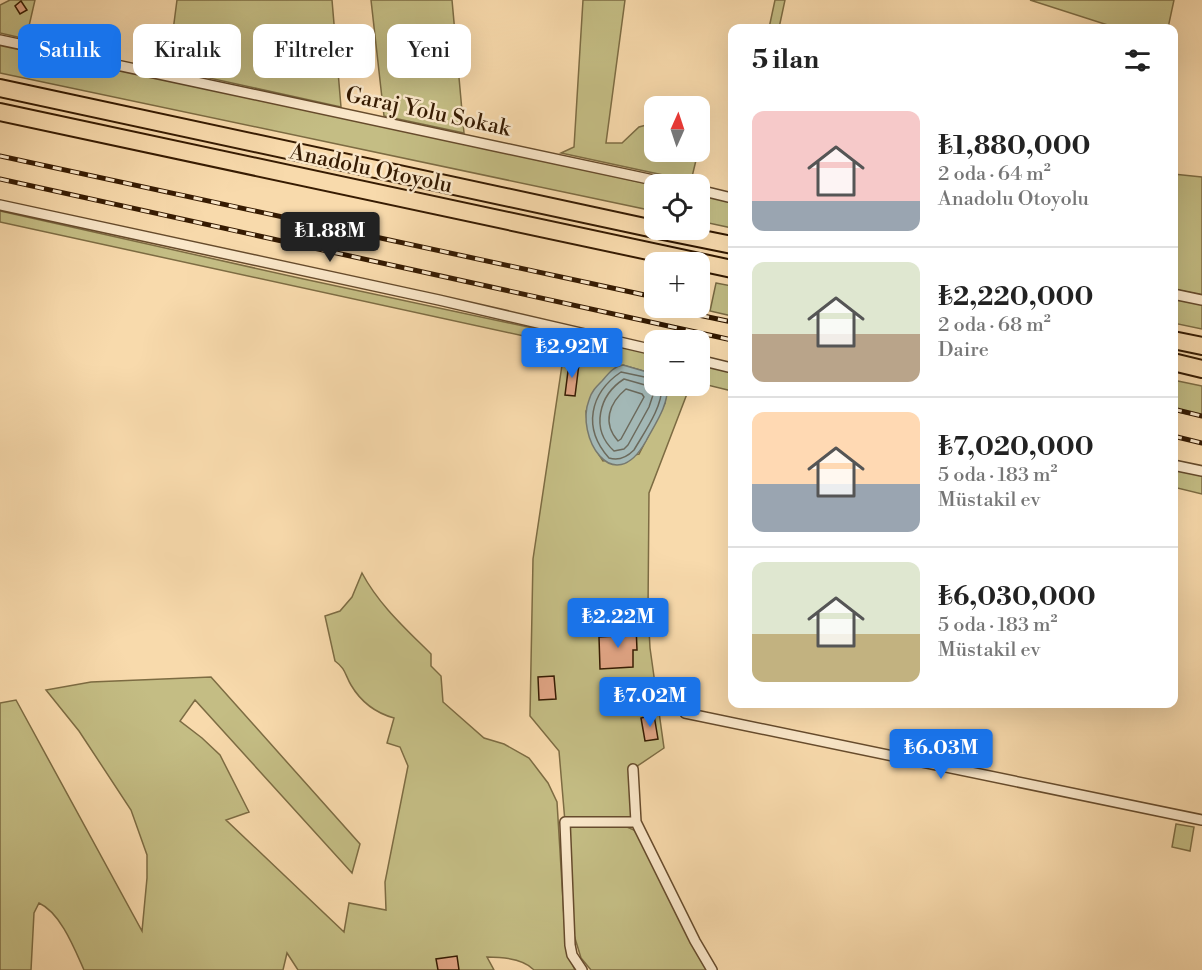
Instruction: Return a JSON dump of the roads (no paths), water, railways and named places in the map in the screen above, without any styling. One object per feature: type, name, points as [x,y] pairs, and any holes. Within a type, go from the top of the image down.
[{"type":"highway","name":"Anadolu Otoyolu","points":[[0,88],[644,226]]},
{"type":"highway","name":"Anadolu Otoyolu","points":[[0,112],[728,268]]},
{"type":"highway","name":"Anadolu Otoyolu","points":[[708,240],[728,244]]},
{"type":"highway","points":[[1178,341],[1202,346]]},
{"type":"highway","points":[[1178,363],[1202,369]]},
{"type":"street","name":"Garaj Yolu Sokak","points":[[0,40],[644,178]]},
{"type":"street","points":[[710,193],[728,197]]},
{"type":"street","points":[[0,205],[439,300],[644,348]]},
{"type":"street","points":[[1178,295],[1202,300]]},
{"type":"street","points":[[710,363],[728,367]]},
{"type":"street","points":[[1178,466],[1202,471]]},
{"type":"street","points":[[685,714],[1202,820]]},
{"type":"street","points":[[633,769],[636,822],[695,941],[712,970]]},
{"type":"street","points":[[582,970],[572,954],[570,945],[565,822],[636,822]]},
{"type":"water","points":[[623,365],[644,371],[644,396],[667,396],[661,414],[646,441],[634,458],[621,465],[610,463],[600,456],[587,430],[586,415],[594,390],[617,367]]},
{"type":"railway","points":[[0,156],[644,295]]},
{"type":"railway","points":[[0,179],[728,339]]},
{"type":"railway","points":[[710,317],[728,321]]},
{"type":"railway","points":[[1178,410],[1202,416]]},
{"type":"railway","points":[[1178,437],[1202,443]]}]
